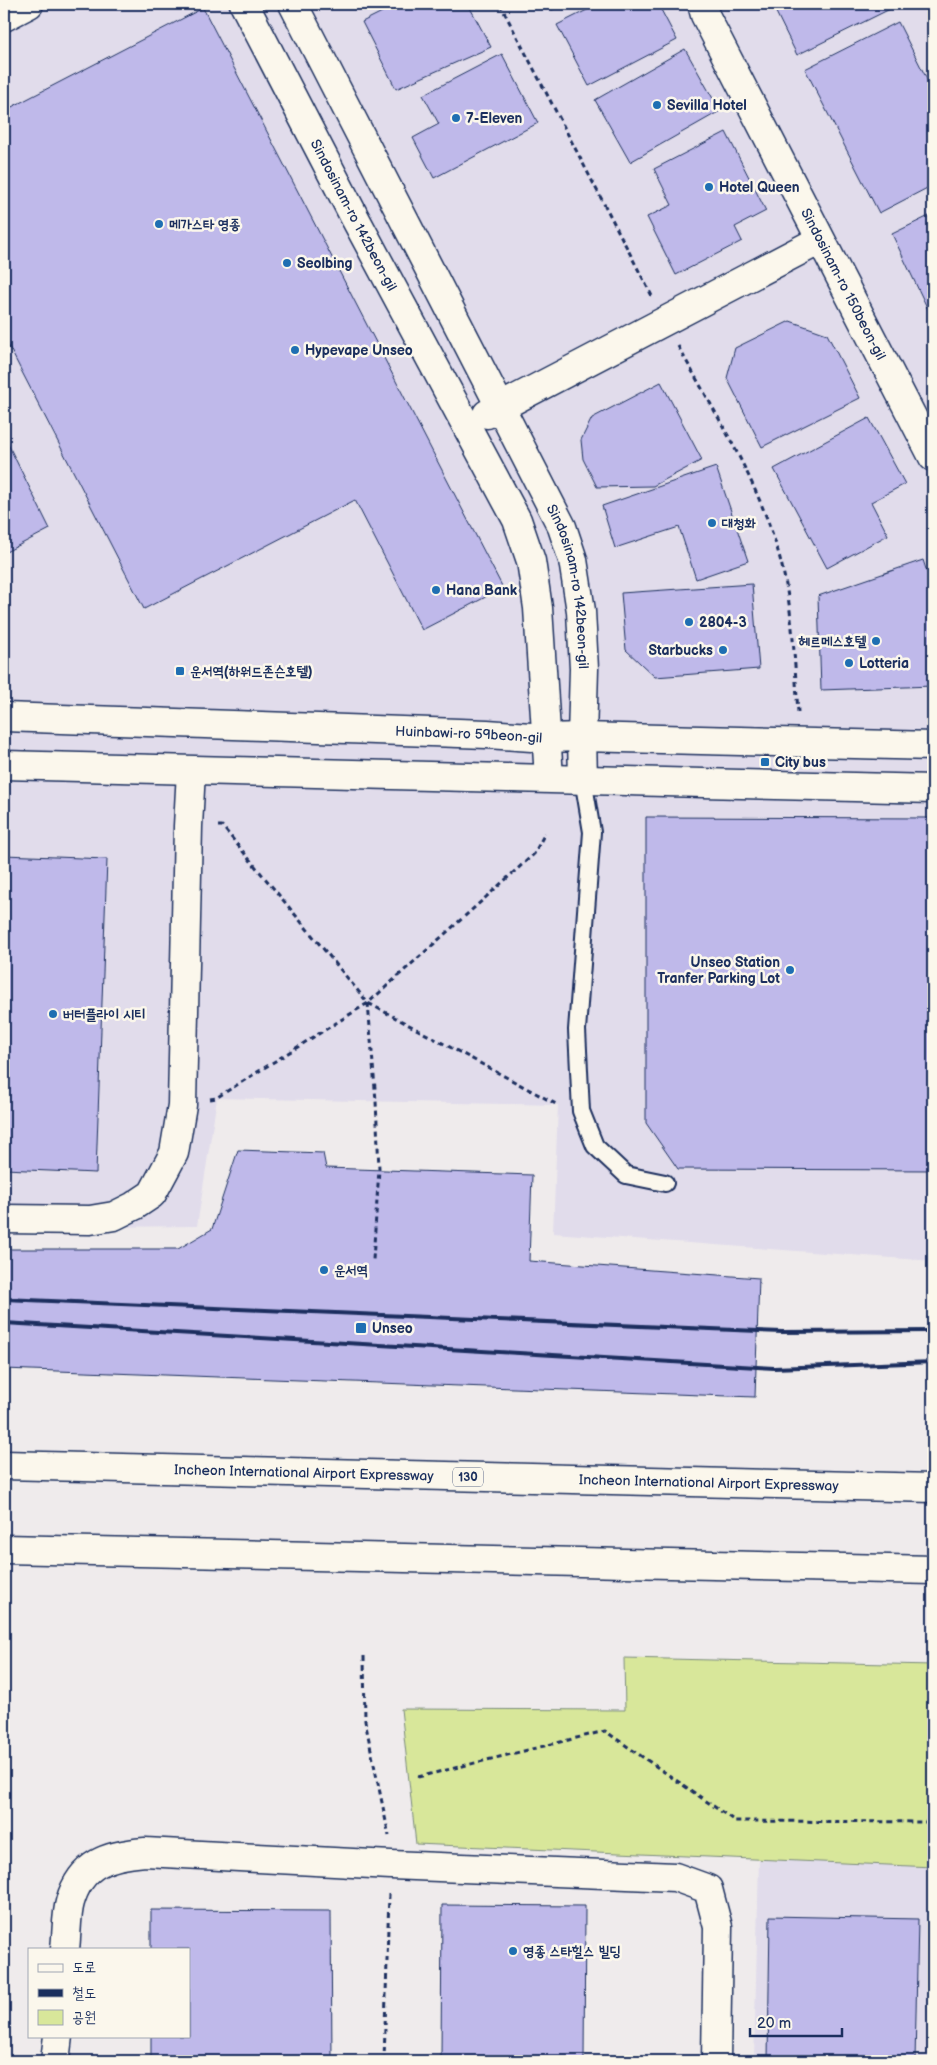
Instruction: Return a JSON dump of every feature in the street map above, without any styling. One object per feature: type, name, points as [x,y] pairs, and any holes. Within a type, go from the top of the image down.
[{"type":"main road","points":[[4,17],[29,4]]},
{"type":"main road","name":"Sindosinam-ro 142beon-gil","points":[[244,4],[355,218],[517,520],[531,560],[542,648],[549,778]]},
{"type":"main road","name":"Sindosinam-ro 142beon-gil","points":[[294,4],[562,527],[573,560],[581,611],[584,659],[582,738],[584,779]]},
{"type":"main road","name":"Sindosinam-ro 150beon-gil","points":[[702,4],[705,15],[933,457]]},
{"type":"main road","points":[[466,425],[820,240]]},
{"type":"main road","name":"Huinbawi-ro 59beon-gil","points":[[4,716],[486,734],[546,738],[933,746]]},
{"type":"main road","points":[[4,765],[933,789]]},
{"type":"main road","points":[[4,1218],[90,1220],[114,1216],[152,1194],[174,1153],[182,1105],[188,826],[191,771]]},
{"type":"main road","name":"Incheon International Airport Expressway","points":[[4,1465],[933,1488]]},
{"type":"main road","points":[[4,1550],[933,1570]]},
{"type":"main road","points":[[65,1948],[70,1902],[81,1876],[98,1863],[121,1854],[145,1852],[391,1866],[675,1877],[708,1889],[718,1927],[716,2061]]},
{"type":"main road","points":[[55,2061],[58,2038]]},
{"type":"lane","points":[[584,779],[592,832],[577,1030],[581,1110],[595,1146],[626,1175],[665,1183]]},
{"type":"path","points":[[500,4],[664,320],[744,464],[779,556],[787,591],[800,743]]},
{"type":"path","points":[[188,826],[222,826],[368,1003],[558,1105],[581,1110]]},
{"type":"path","points":[[182,1105],[216,1098],[368,1003],[534,854],[545,833]]},
{"type":"path","points":[[368,1003],[376,1101],[379,1170],[373,1260]]},
{"type":"path","points":[[364,1656],[365,1722],[390,1840]]},
{"type":"path","points":[[418,1777],[605,1731],[735,1821],[933,1822]]},
{"type":"path","points":[[384,2061],[389,1890]]},
{"type":"shaded area","points":[[4,4],[933,4],[933,1261],[553,1233],[558,1105],[217,1098],[197,1226],[4,1228]]},
{"type":"shaded area","points":[[759,1859],[933,1867],[933,2061],[754,2061]]},
{"type":"green space","points":[[624,1658],[933,1665],[933,1867],[416,1844],[401,1709],[625,1710]]},
{"type":"building","points":[[398,4],[468,4],[491,47],[396,89],[362,22]]},
{"type":"building","points":[[549,4],[565,4],[552,10]]},
{"type":"building","points":[[599,4],[658,4],[677,40],[589,86],[557,25]]},
{"type":"building","points":[[772,4],[887,4],[890,9],[797,55]]},
{"type":"building","name":"메가스타 영종","points":[[203,8],[503,588],[422,630],[355,500],[144,609],[4,337],[4,111]]},
{"type":"building","points":[[898,22],[933,91],[933,185],[879,213],[805,69]]},
{"type":"building","name":"Sevilla Hotel","points":[[685,49],[720,111],[630,162],[595,100]]},
{"type":"building","points":[[502,54],[538,123],[434,178],[413,138],[439,124],[423,95]]},
{"type":"building","name":"Hotel Queen","points":[[726,132],[766,211],[735,227],[742,241],[676,275],[647,217],[672,205],[654,169]]},
{"type":"building","points":[[933,214],[933,320],[892,234]]},
{"type":"building","points":[[790,321],[827,334],[860,398],[762,447],[727,378],[735,348]]},
{"type":"building","points":[[661,382],[702,460],[653,486],[597,487],[583,459],[581,440],[592,418]]},
{"type":"building","points":[[869,418],[905,484],[871,502],[888,535],[827,568],[774,469]]},
{"type":"building","points":[[4,436],[50,529],[4,553]]},
{"type":"building","points":[[716,467],[748,561],[696,579],[679,527],[615,548],[602,506]]},
{"type":"building","name":"헤르메스호텔","points":[[923,560],[933,590],[933,686],[821,690],[818,596]]},
{"type":"building","name":"2804-3","points":[[752,584],[759,669],[655,677],[626,650],[621,593]]},
{"type":"building","name":"Unseo Station Tranfer Parking Lot","points":[[646,817],[933,818],[933,1170],[678,1169],[646,1123]]},
{"type":"building","name":"버터플라이 시티","points":[[4,855],[107,859],[96,1173],[4,1169]]},
{"type":"building","name":"운서역","points":[[238,1150],[323,1153],[326,1168],[532,1175],[529,1261],[759,1278],[755,1397],[4,1369],[4,1249],[178,1249],[212,1229]]},
{"type":"building","name":"영종 스타힐스 빌딩","points":[[442,1905],[585,1906],[584,2061],[441,2061]]},
{"type":"building","points":[[151,1910],[331,1911],[332,2061],[151,2061],[151,2038],[190,2038],[190,1948],[151,1948]]},
{"type":"building","points":[[770,1916],[918,1919],[915,2061],[768,2061]]},
{"type":"railway","points":[[4,1299],[782,1332],[933,1331]]},
{"type":"railway","points":[[4,1323],[774,1368],[933,1362]]},
{"type":"place","name":"Sevilla Hotel","points":[[657,105]]},
{"type":"place","name":"7-Eleven","points":[[456,118]]},
{"type":"place","name":"Hotel Queen","points":[[709,187]]},
{"type":"place","name":"메가스타 영종","points":[[159,224]]},
{"type":"place","name":"Seolbing","points":[[287,263]]},
{"type":"place","name":"Hypevape Unseo","points":[[295,350]]},
{"type":"place","name":"대청화","points":[[712,523]]},
{"type":"place","name":"Hana Bank","points":[[436,590]]},
{"type":"place","name":"2804-3","points":[[689,622]]},
{"type":"place","name":"헤르메스호텔","points":[[876,641]]},
{"type":"place","name":"Starbucks","points":[[723,650]]},
{"type":"place","name":"Lotteria","points":[[849,663]]},
{"type":"place","name":"운서역(하워드존슨호텔)","points":[[180,671]]},
{"type":"place","name":"City bus","points":[[765,762]]},
{"type":"place","name":"Unseo Station Tranfer Parking Lot","points":[[790,970]]},
{"type":"place","name":"버터플라이 시티","points":[[53,1014]]},
{"type":"place","name":"운서역","points":[[324,1270]]},
{"type":"place","name":"Unseo","points":[[361,1328]]},
{"type":"place","name":"영종 스타힐스 빌딩","points":[[513,1951]]}]
